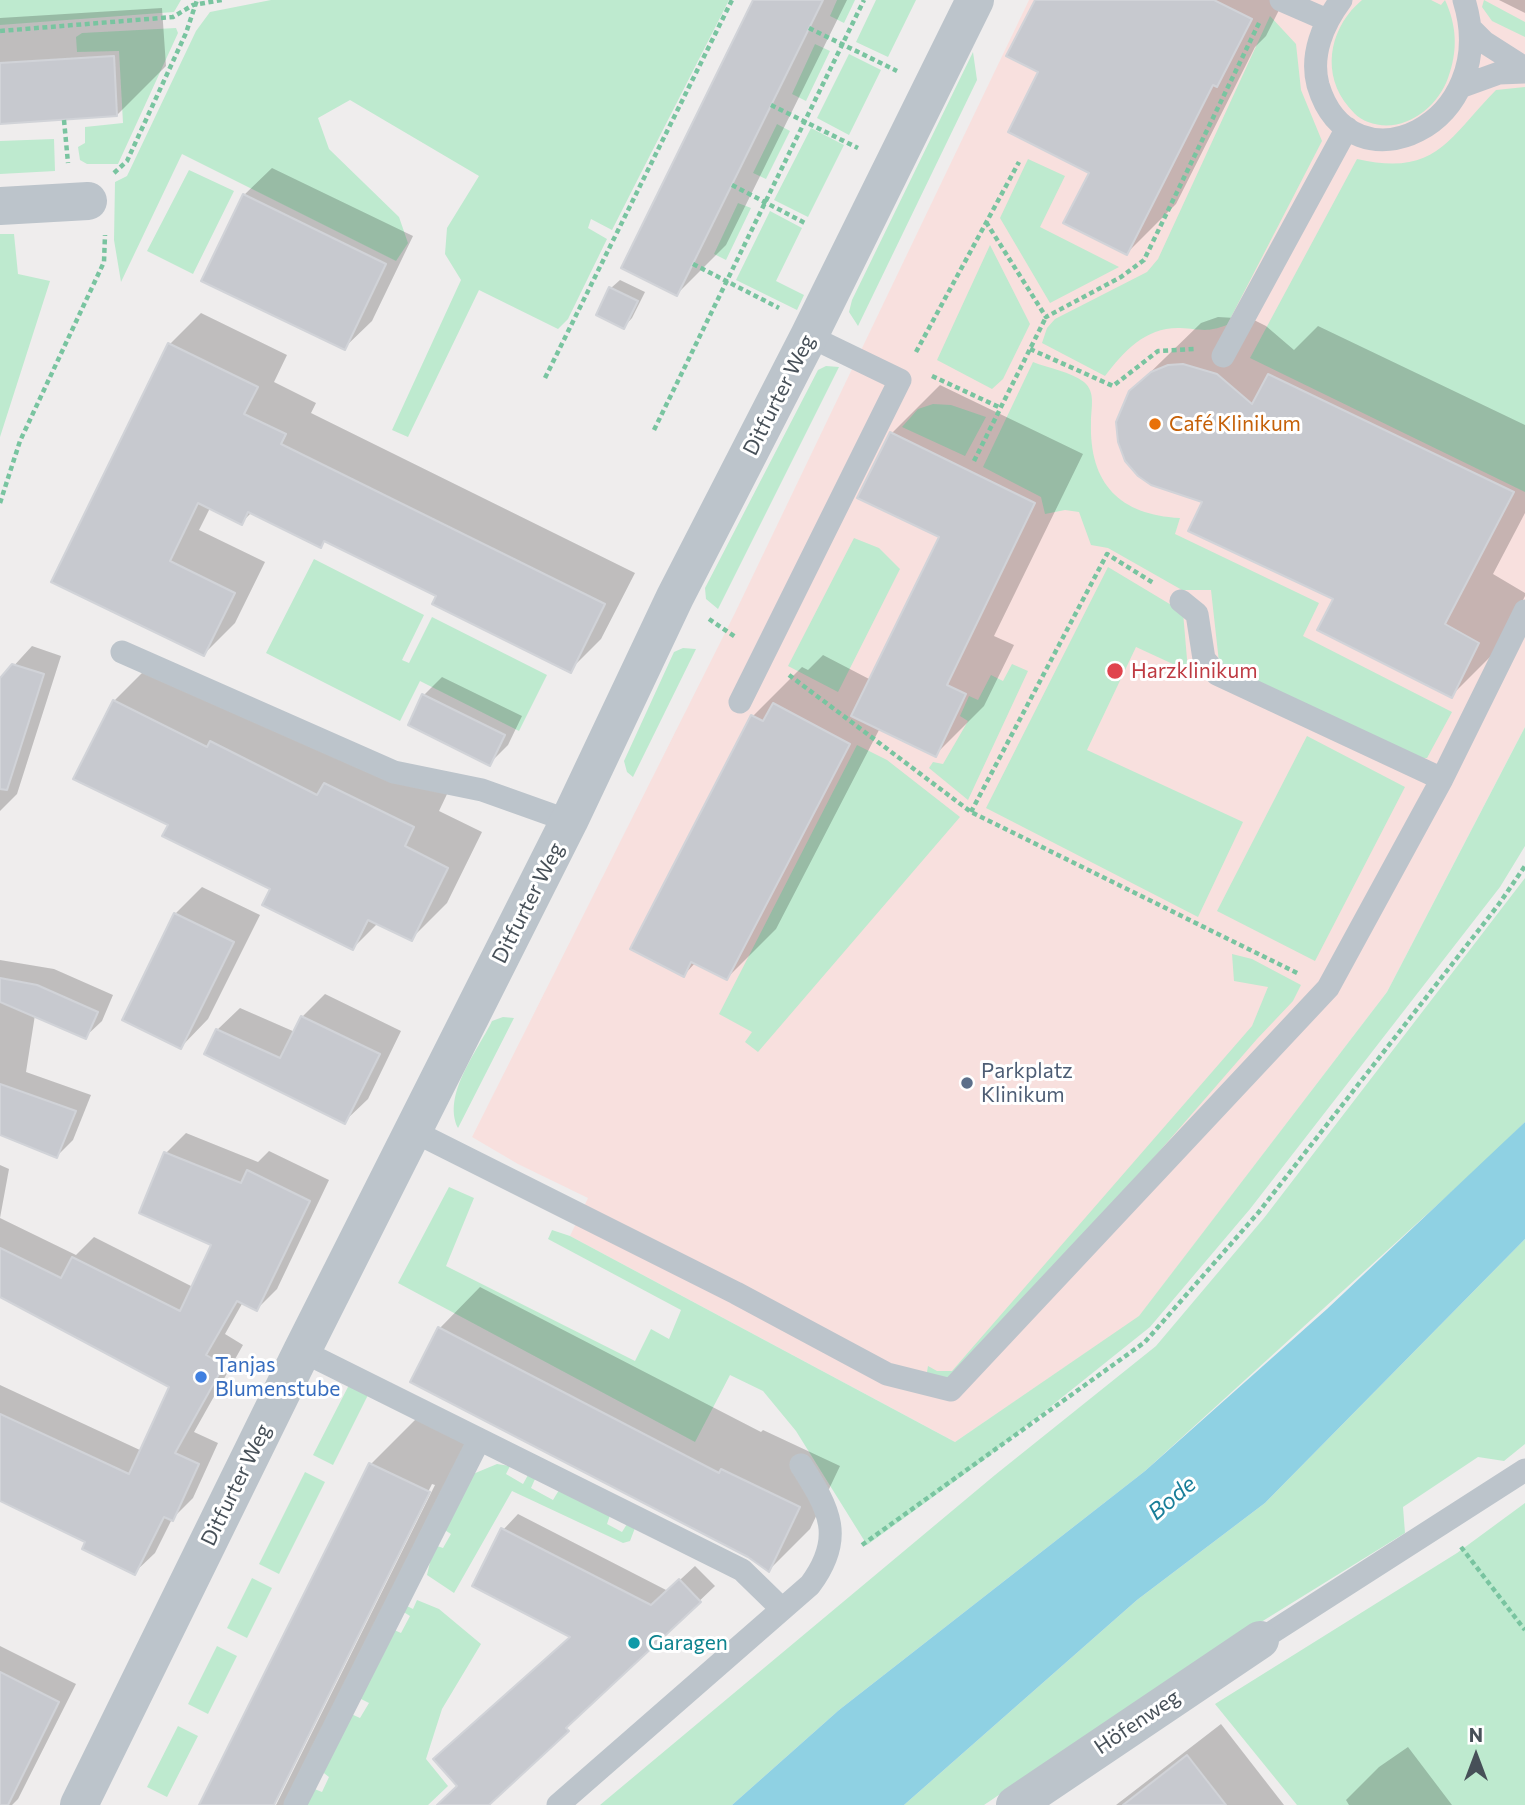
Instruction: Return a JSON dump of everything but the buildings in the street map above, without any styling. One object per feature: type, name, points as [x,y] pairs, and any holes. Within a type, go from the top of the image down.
[{"type":"street","name":"Ditfurter Weg","points":[[79,1805],[302,1351],[569,821],[675,597],[812,331],[975,0]]},
{"type":"street","points":[[0,206],[97,201]]},
{"type":"street","name":"Höfenweg","points":[[1015,1805],[1260,1640]]},
{"type":"lane","points":[[1341,0],[1327,20],[1317,55],[1317,78],[1329,110],[1347,128],[1370,137],[1410,136],[1434,121],[1463,86],[1471,51],[1471,29],[1464,0]]},
{"type":"lane","points":[[1273,6],[1327,20]]},
{"type":"lane","points":[[1471,29],[1484,42],[1525,70]]},
{"type":"lane","points":[[1463,86],[1499,73],[1525,70]]},
{"type":"lane","points":[[1223,356],[1347,128]]},
{"type":"lane","points":[[740,702],[904,372],[812,331]]},
{"type":"lane","points":[[1181,601],[1197,614],[1205,659],[1217,674],[1442,779]]},
{"type":"lane","points":[[414,1131],[736,1293],[887,1374],[951,1390],[1328,988],[1442,779],[1525,611]]},
{"type":"lane","points":[[122,652],[394,772],[418,779],[470,787],[569,821]]},
{"type":"lane","points":[[302,1351],[742,1570],[782,1609]]},
{"type":"lane","points":[[295,1805],[479,1440]]},
{"type":"lane","points":[[558,1805],[810,1585],[826,1564],[832,1531],[819,1494],[801,1465]]},
{"type":"lane","points":[[1260,1640],[1525,1470]]},
{"type":"path","points":[[0,31],[173,17],[194,2],[222,0]]},
{"type":"path","points":[[545,378],[732,0]]},
{"type":"path","points":[[654,430],[864,0]]},
{"type":"path","points":[[0,503],[20,441],[104,262],[97,201],[105,177],[127,161],[186,33],[194,2]]},
{"type":"path","points":[[975,461],[1046,317],[1121,277],[1144,260],[1273,6]]},
{"type":"path","points":[[809,28],[933,87]]},
{"type":"path","points":[[771,105],[894,166]]},
{"type":"path","points":[[64,120],[66,141]]},
{"type":"path","points":[[1001,408],[904,372],[1019,162]]},
{"type":"path","points":[[732,185],[805,223]]},
{"type":"path","points":[[986,222],[1046,317]]},
{"type":"path","points":[[693,264],[812,331]]},
{"type":"path","points":[[1030,349],[1113,386],[1158,351],[1199,349],[1223,356]]},
{"type":"path","points":[[971,812],[1107,554],[1181,601]]},
{"type":"path","points":[[675,597],[763,655],[971,812],[1328,988]]},
{"type":"path","points":[[826,1564],[863,1545],[1145,1342],[1258,1213],[1499,904],[1525,866]]},
{"type":"path","points":[[1443,1524],[1525,1630]]},
{"type":"shaded area","name":"Harzklinikum","points":[[1029,0],[1525,0],[1525,727],[1387,992],[1139,1317],[955,1442],[570,1236],[588,1198],[518,1164],[472,1137],[734,615]]},
{"type":"green space","points":[[0,0],[181,0],[174,12],[0,25]]},
{"type":"green space","points":[[271,0],[729,0],[612,230],[591,219],[588,228],[607,239],[568,319],[558,329],[479,290],[408,437],[392,430],[461,280],[445,254],[447,228],[479,176],[350,100],[318,118],[329,149],[399,217],[408,243],[396,261],[182,154],[121,282],[114,240],[115,182],[127,176],[196,31],[210,12]]},
{"type":"green space","points":[[837,0],[855,0],[844,23],[830,16]]},
{"type":"green space","points":[[876,0],[916,0],[888,57],[856,42]]},
{"type":"green space","points":[[1362,0],[1431,0],[1441,5],[1445,0],[1449,10],[1455,39],[1448,78],[1436,100],[1427,109],[1405,122],[1381,125],[1364,121],[1344,101],[1337,88],[1333,74],[1333,47],[1343,22]]},
{"type":"green space","points":[[1484,0],[1525,22],[1525,37],[1492,21],[1482,7]]},
{"type":"green space","points":[[1270,16],[1296,44],[1301,90],[1322,141],[1227,325],[1208,330],[1168,329],[1146,336],[1128,350],[1105,376],[1042,343],[1047,328],[1055,319],[1147,272],[1158,259]]},
{"type":"green space","points":[[176,28],[178,33],[118,164],[87,164],[80,160],[78,147],[85,143],[85,127],[123,123],[119,51],[77,52],[76,37],[82,33]]},
{"type":"green space","points":[[815,44],[830,51],[806,101],[792,94]]},
{"type":"green space","points":[[973,52],[977,80],[858,326],[849,312],[852,300]]},
{"type":"green space","points":[[849,54],[881,70],[849,135],[817,118]]},
{"type":"green space","points":[[1525,87],[1525,492],[1250,358],[1357,159],[1405,163],[1423,158],[1452,138],[1496,90]]},
{"type":"green space","points":[[777,124],[790,131],[766,179],[753,173]]},
{"type":"green space","points":[[811,128],[844,145],[808,217],[774,200]]},
{"type":"green space","points":[[54,139],[55,171],[0,174],[0,141]]},
{"type":"green space","points":[[1028,159],[1065,176],[1040,227],[1119,267],[1050,303],[1000,218]]},
{"type":"green space","points":[[189,170],[234,191],[193,274],[147,251]]},
{"type":"green space","points":[[738,203],[751,208],[726,260],[714,254]]},
{"type":"green space","points":[[770,211],[802,228],[776,281],[804,295],[797,310],[736,280]]},
{"type":"green space","points":[[0,234],[14,234],[18,274],[50,281],[0,437]]},
{"type":"green space","points":[[990,245],[1030,324],[1003,379],[992,389],[937,360]]},
{"type":"green space","points":[[1033,362],[1073,376],[1088,386],[1096,463],[1102,479],[1125,503],[1159,516],[1180,518],[1175,534],[1319,603],[1303,636],[1452,712],[1427,758],[1415,758],[1219,662],[1211,590],[1182,590],[1108,548],[1091,545],[1079,512],[1065,510],[1045,514],[1041,497],[983,467]]},
{"type":"green space","points":[[826,366],[839,367],[718,609],[706,599],[705,588],[818,370]]},
{"type":"green space","points":[[933,404],[951,405],[986,417],[965,456],[902,427],[918,409]]},
{"type":"green space","points":[[854,538],[879,548],[900,569],[838,692],[788,666]]},
{"type":"green space","points":[[314,559],[424,615],[402,660],[409,663],[432,617],[547,675],[519,731],[420,681],[400,721],[266,653]]},
{"type":"green space","points":[[1108,567],[1183,612],[1188,671],[1136,647],[1087,750],[1243,822],[1198,917],[986,808]]},
{"type":"green space","points":[[683,648],[696,649],[633,777],[627,772],[624,761],[674,652]]},
{"type":"green space","points":[[1012,664],[1028,671],[968,800],[929,768],[933,762],[943,764],[968,721],[960,716],[969,696],[978,700],[991,675],[1003,681]]},
{"type":"green space","points":[[1525,727],[1525,846],[1500,887],[1250,1209],[1150,1327],[980,1463],[867,1545],[796,1431],[763,1391],[730,1375],[695,1442],[398,1283],[449,1187],[474,1198],[446,1266],[635,1361],[651,1329],[669,1339],[681,1310],[548,1239],[552,1230],[570,1236],[955,1442],[1139,1316],[1387,992]]},
{"type":"green space","points":[[1307,736],[1405,787],[1315,961],[1217,911]]},
{"type":"green space","points":[[857,745],[887,760],[960,817],[758,1052],[745,1042],[752,1032],[719,1014]]},
{"type":"green space","points":[[1525,878],[1525,1122],[1145,1471],[839,1710],[732,1805],[600,1805],[995,1475],[1156,1346],[1264,1218]]},
{"type":"green space","points":[[1232,954],[1252,959],[1301,985],[1293,1001],[1012,1321],[948,1378],[926,1378],[928,1366],[937,1371],[952,1371],[1252,1026],[1268,987],[1234,981]]},
{"type":"green space","points":[[503,1017],[514,1018],[458,1128],[454,1102],[463,1074],[492,1021]]},
{"type":"green space","points":[[1525,1239],[1525,1444],[1504,1461],[1478,1457],[1403,1507],[1405,1533],[1190,1666],[984,1805],[904,1805],[1137,1600],[1265,1503]]},
{"type":"green space","points":[[349,1385],[368,1395],[333,1465],[313,1455]]},
{"type":"green space","points":[[497,1464],[510,1466],[506,1474],[523,1484],[528,1475],[535,1479],[531,1488],[553,1500],[559,1490],[610,1515],[607,1524],[622,1532],[627,1524],[635,1528],[630,1541],[623,1543],[512,1491],[454,1593],[427,1575],[434,1545],[443,1548],[451,1534],[443,1529],[473,1474]]},
{"type":"green space","points":[[305,1472],[325,1482],[279,1574],[259,1564]]},
{"type":"green space","points":[[1525,1503],[1525,1805],[1297,1805],[1215,1704],[1457,1553]]},
{"type":"green space","points":[[252,1578],[272,1588],[247,1638],[227,1628]]},
{"type":"green space","points":[[417,1600],[439,1609],[481,1644],[442,1709],[426,1759],[448,1786],[428,1805],[304,1805],[312,1788],[322,1792],[329,1777],[320,1770],[349,1713],[360,1718],[369,1703],[357,1697],[392,1629],[401,1633],[410,1616],[402,1611],[405,1605],[413,1609]]},
{"type":"green space","points":[[217,1646],[237,1656],[208,1714],[188,1704]]},
{"type":"green space","points":[[178,1726],[198,1736],[167,1797],[147,1787]]},
{"type":"water","name":"Bode","points":[[1525,1122],[1525,1239],[1265,1503],[1137,1600],[904,1805],[732,1805],[839,1710],[1145,1471],[1327,1309]]},
{"type":"place","name":"Café Klinikum","points":[[1155,424]]},
{"type":"place","name":"Harzklinikum","points":[[1115,671]]},
{"type":"place","name":"Parkplatz Klinikum","points":[[967,1083]]},
{"type":"place","name":"Tanjas Blumenstube","points":[[201,1377]]},
{"type":"place","name":"Garagen","points":[[634,1643]]}]
